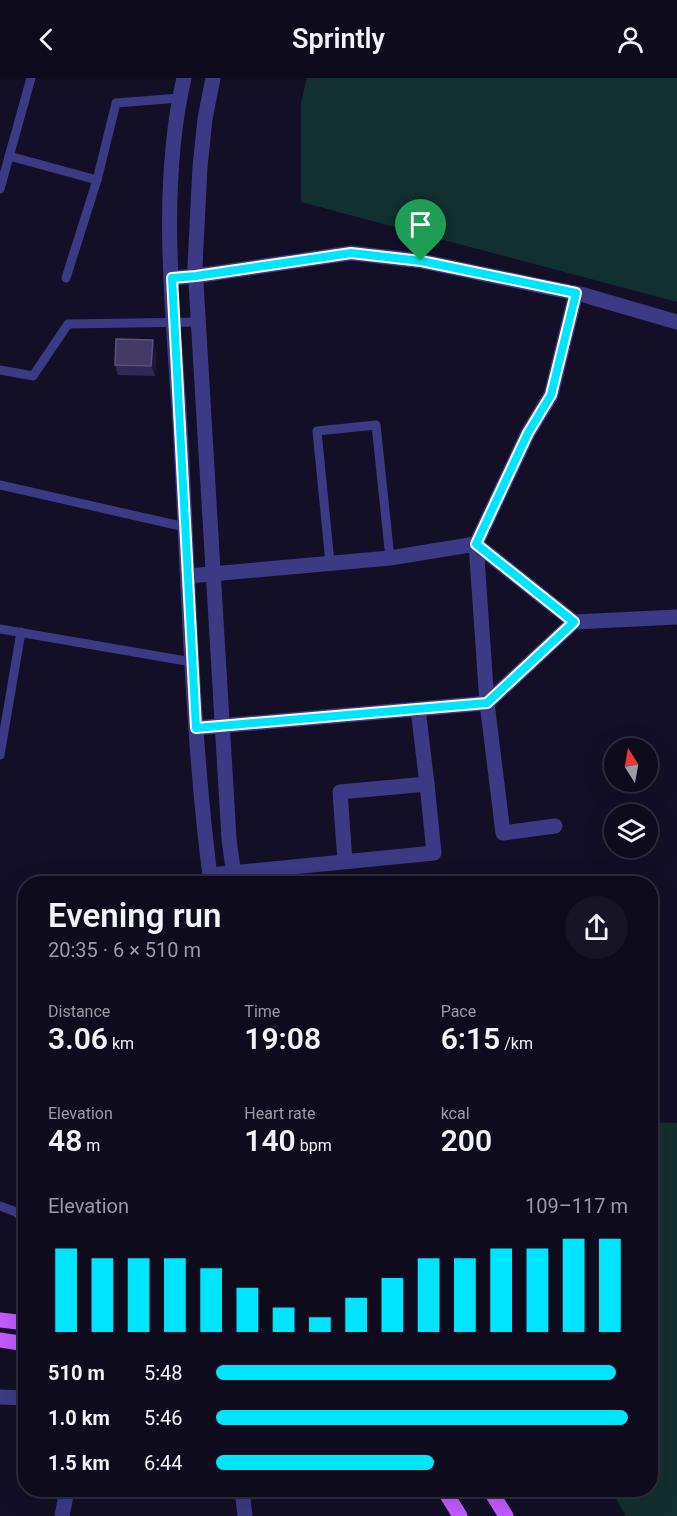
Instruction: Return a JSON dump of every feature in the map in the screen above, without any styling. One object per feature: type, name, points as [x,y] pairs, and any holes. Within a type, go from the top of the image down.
[{"type":"main road","points":[[0,1320],[18,1322]]},
{"type":"main road","points":[[0,1340],[18,1343]]},
{"type":"main road","points":[[448,1497],[460,1516]]},
{"type":"main road","points":[[494,1497],[506,1516]]},
{"type":"street","points":[[184,78],[177,110],[168,210],[196,728],[210,876]]},
{"type":"street","points":[[213,78],[205,119],[200,167],[196,276],[229,839],[234,876]]},
{"type":"street","points":[[172,278],[351,253],[421,261],[576,293],[677,322]]},
{"type":"street","points":[[555,826],[503,833],[487,703],[476,544],[528,433],[551,395],[576,293]]},
{"type":"street","points":[[188,576],[390,558],[476,544],[574,622]]},
{"type":"street","points":[[196,728],[487,703],[574,622],[677,617]]},
{"type":"street","points":[[248,876],[345,862],[435,853],[418,709]]},
{"type":"street","points":[[345,862],[340,792],[427,784]]},
{"type":"street","points":[[0,1397],[18,1398]]},
{"type":"street","points":[[62,1516],[66,1497]]},
{"type":"street","points":[[243,1497],[245,1516]]},
{"type":"lane","points":[[0,189],[31,78]]},
{"type":"lane","points":[[66,278],[97,180],[116,103],[180,98]]},
{"type":"lane","points":[[9,156],[97,180]]},
{"type":"lane","points":[[0,370],[33,376],[68,324],[199,322]]},
{"type":"lane","points":[[330,563],[316,431],[376,425],[390,558]]},
{"type":"lane","points":[[0,485],[185,526]]},
{"type":"lane","points":[[0,628],[192,662]]},
{"type":"lane","points":[[0,755],[21,632]]},
{"type":"lane","points":[[0,1206],[18,1214]]},
{"type":"green space","points":[[307,78],[677,78],[677,302],[301,202],[301,102]]},
{"type":"green space","points":[[658,1122],[677,1123],[677,1516],[626,1516],[615,1497],[658,1497]]},
{"type":"building","points":[[116,339],[153,340],[151,366],[115,365]]},
{"type":"route","points":[[351,253],[421,261],[576,293],[551,395],[528,433],[476,544],[574,622],[487,703],[196,728],[172,278],[351,253]]}]
